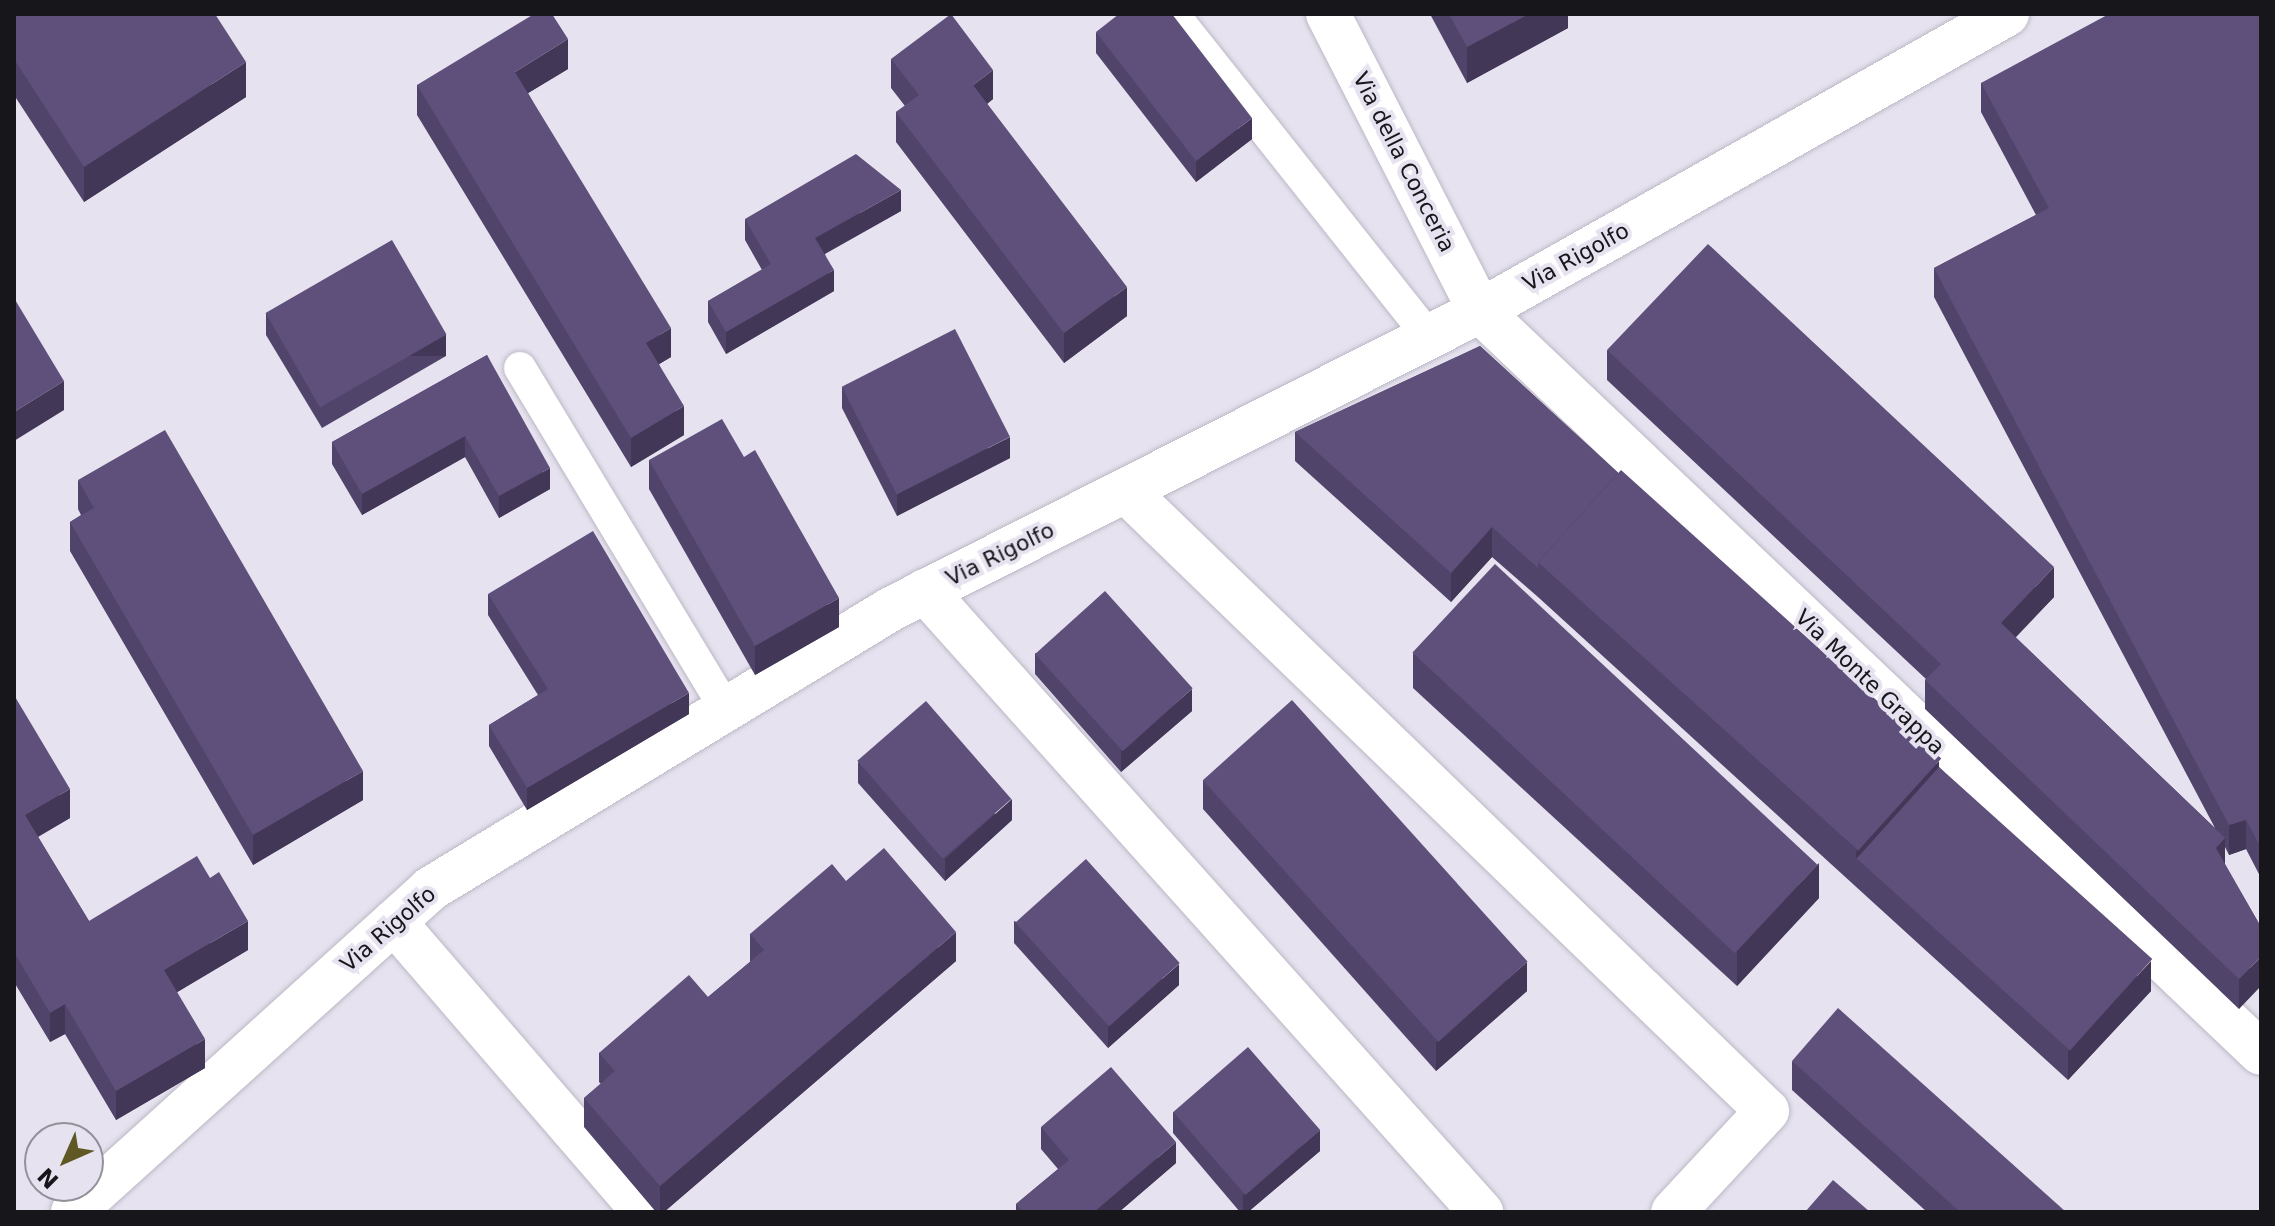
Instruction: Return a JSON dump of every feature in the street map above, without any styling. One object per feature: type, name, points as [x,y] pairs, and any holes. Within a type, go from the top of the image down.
[{"type":"street","name":"Via della Conceria","points":[[1328,14],[1480,311]]},
{"type":"street","name":"Via Rigolfo","points":[[73,1212],[430,889],[925,591],[1127,492],[1480,311],[1955,27],[2007,14]]},
{"type":"street","name":"Via Monte Grappa","points":[[1480,311],[2261,1053]]},
{"type":"street","points":[[1127,492],[1767,1111],[1673,1212]]},
{"type":"street","points":[[925,591],[1481,1212]]},
{"type":"street","points":[[394,922],[644,1212]]},
{"type":"lane","points":[[1173,14],[1429,337]]},
{"type":"lane","points":[[520,368],[726,709]]},
{"type":"building","points":[[14,14],[215,14],[246,62],[84,167],[14,59]]},
{"type":"building","points":[[534,14],[552,14],[568,39],[515,72],[671,328],[646,343],[684,406],[631,438],[417,85]]},
{"type":"building","points":[[951,14],[993,70],[973,85],[1127,287],[1064,333],[896,112],[919,95],[891,59]]},
{"type":"building","points":[[1119,14],[1172,14],[1252,118],[1196,161],[1096,32]]},
{"type":"building","points":[[1449,14],[1529,14],[1467,47]]},
{"type":"building","points":[[2109,14],[2261,14],[2261,848],[2246,820],[2229,825],[1934,268],[2049,208],[1981,83]]},
{"type":"building","points":[[856,154],[901,190],[815,238],[834,270],[726,332],[708,301],[771,264],[745,219]]},
{"type":"building","points":[[392,240],[446,334],[320,407],[266,313]]},
{"type":"building","points":[[1708,244],[2054,567],[2001,623],[2225,838],[2216,848],[2261,927],[2261,957],[2239,979],[1925,680],[1941,664],[1607,350]]},
{"type":"building","points":[[14,298],[64,381],[14,412]]},
{"type":"building","points":[[955,329],[1010,437],[897,494],[842,387]]},
{"type":"building","points":[[1480,346],[1618,473],[1538,562],[1538,568],[1492,527],[1451,573],[1295,432]]},
{"type":"building","points":[[487,355],[550,468],[499,496],[465,436],[362,494],[332,442]]},
{"type":"building","points":[[722,419],[744,457],[755,450],[839,598],[755,646],[649,460]]},
{"type":"building","points":[[165,430],[363,771],[253,835],[70,522],[94,508],[78,480]]},
{"type":"building","points":[[1621,470],[1941,758],[1858,851],[1538,562]]},
{"type":"building","points":[[593,531],[689,693],[527,788],[489,725],[548,689],[488,594]]},
{"type":"building","points":[[1495,564],[1818,865],[1735,953],[1412,652]]},
{"type":"building","points":[[1105,591],[1193,688],[1123,751],[1035,654]]},
{"type":"building","points":[[14,695],[70,789],[25,815],[89,921],[197,856],[210,878],[219,872],[248,921],[164,970],[205,1039],[116,1091],[65,1004],[50,1013],[14,952]]},
{"type":"building","points":[[1292,700],[1528,962],[1438,1042],[1203,780]]},
{"type":"building","points":[[926,701],[1011,799],[943,859],[857,761]]},
{"type":"building","points":[[1939,767],[2152,959],[2070,1050],[1857,858]]},
{"type":"building","points":[[884,848],[956,932],[660,1186],[584,1098],[615,1071],[599,1053],[689,975],[708,997],[764,950],[750,934],[832,864],[846,881]]},
{"type":"building","points":[[1086,859],[1180,963],[1109,1027],[1015,923]]},
{"type":"building","points":[[1838,1008],[2066,1212],[1960,1212],[1792,1061]]},
{"type":"building","points":[[1248,1047],[1320,1130],[1245,1195],[1173,1112]]},
{"type":"building","points":[[1111,1067],[1176,1142],[1094,1212],[1023,1212],[1016,1204],[1069,1160],[1041,1127]]},
{"type":"building","points":[[1833,1180],[1870,1212],[1805,1212]]}]
